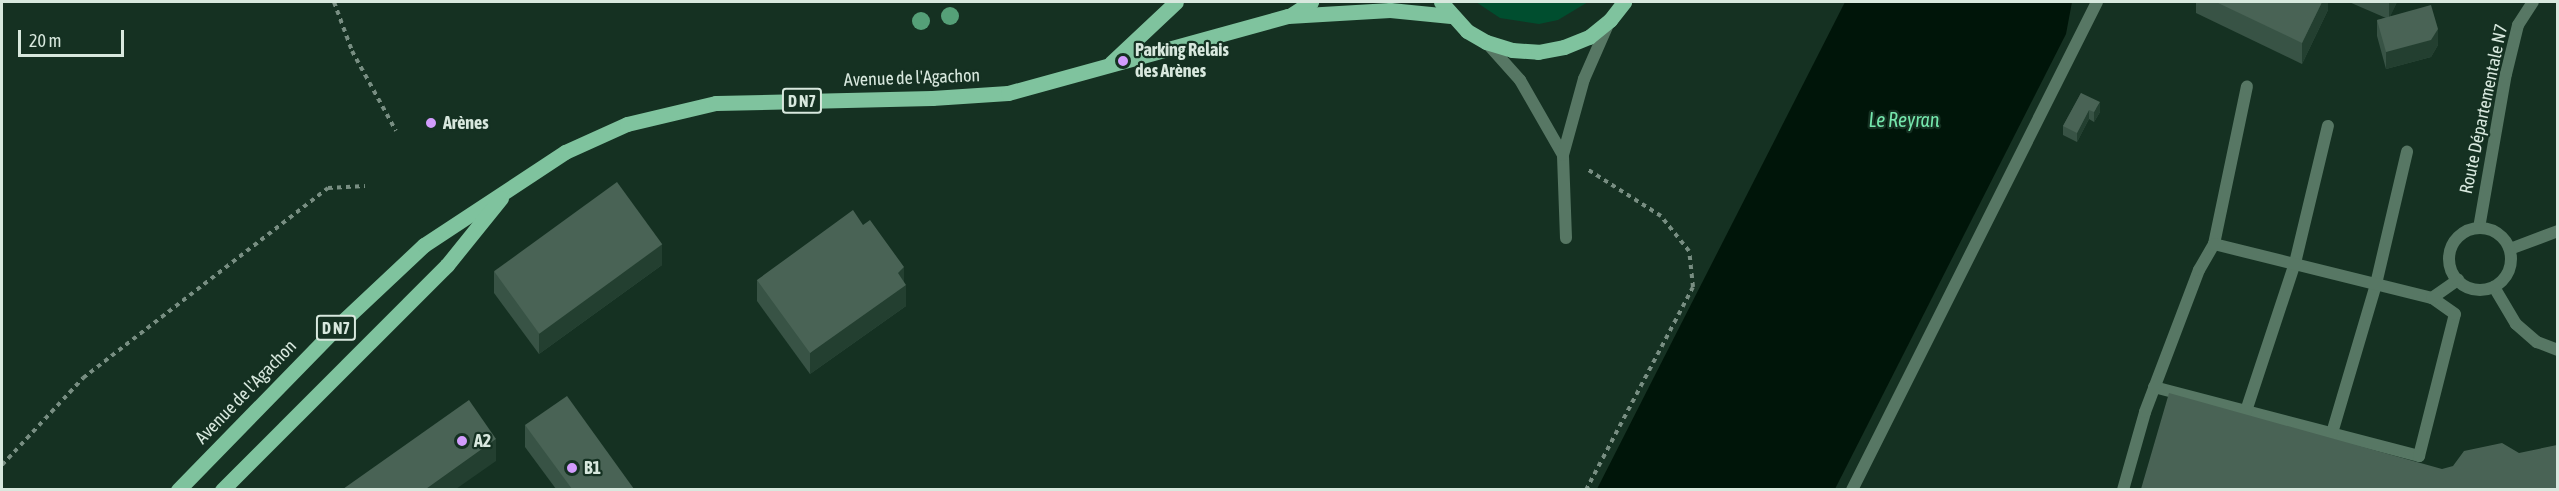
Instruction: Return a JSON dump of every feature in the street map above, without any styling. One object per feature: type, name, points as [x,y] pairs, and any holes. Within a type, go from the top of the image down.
[{"type":"main road","points":[[1108,65],[1176,2]]},
{"type":"main road","name":"D N7","points":[[1288,16],[1311,2]]},
{"type":"main road","points":[[1441,2],[1451,16],[1486,42],[1512,50],[1564,47],[1589,37],[1610,20],[1624,2]]},
{"type":"main road","name":"D N7","points":[[1288,16],[1390,10],[1451,16]]},
{"type":"main road","name":"Avenue de l'Agachon","points":[[178,489],[343,321],[424,245],[510,186],[565,152],[627,124],[716,103],[932,98],[1008,93],[1288,16]]},
{"type":"main road","name":"Avenue de l'Agachon","points":[[222,489],[447,265],[510,186]]},
{"type":"street","points":[[1852,489],[2097,2]]},
{"type":"street","name":"Route Départementale N7","points":[[2479,228],[2506,74],[2518,25],[2533,2]]},
{"type":"street","points":[[1566,238],[1563,155],[1584,79],[1610,20]]},
{"type":"street","points":[[1486,42],[1520,80],[1563,155]]},
{"type":"street","points":[[2123,489],[2154,387],[2199,270],[2214,244],[2247,86]]},
{"type":"street","points":[[2246,411],[2295,264],[2328,126]]},
{"type":"street","points":[[2332,434],[2376,284],[2407,152]]},
{"type":"street","points":[[2479,228],[2497,232],[2510,249],[2508,274],[2494,286],[2478,290],[2458,280],[2450,265],[2454,242],[2466,231],[2479,228]]},
{"type":"street","points":[[2510,249],[2558,231]]},
{"type":"street","points":[[2154,387],[2419,456],[2455,314],[2432,298],[2214,244]]},
{"type":"street","points":[[2432,298],[2458,280]]},
{"type":"street","points":[[2494,286],[2516,324],[2537,342],[2558,350]]},
{"type":"path","points":[[334,2],[352,51],[396,130]]},
{"type":"path","points":[[1563,155],[1661,216],[1689,251],[1693,287],[1586,489]]},
{"type":"path","points":[[2,465],[83,378],[328,188],[365,186]]},
{"type":"green space","points":[[1476,2],[1588,2],[1558,20],[1539,24],[1500,18]]},
{"type":"water","name":"Le Reyran","points":[[1845,2],[2072,2],[2066,34],[1835,489],[1597,489]]},
{"type":"building","points":[[2216,2],[2322,2],[2302,43]]},
{"type":"building","points":[[2431,5],[2438,29],[2431,40],[2386,52],[2377,20]]},
{"type":"building","points":[[2081,93],[2100,102],[2094,112],[2089,110],[2077,133],[2063,126]]},
{"type":"building","points":[[617,182],[662,244],[539,334],[494,271]]},
{"type":"building","points":[[853,210],[863,225],[870,220],[904,267],[898,273],[906,285],[810,353],[757,280]]},
{"type":"building","points":[[2169,393],[2442,469],[2453,466],[2464,451],[2502,443],[2519,453],[2557,445],[2558,489],[2141,489]]},
{"type":"building","points":[[567,396],[634,489],[572,489],[525,425]]},
{"type":"building","points":[[469,400],[496,439],[426,489],[343,489]]},
{"type":"place","name":"Parking Relais des Arènes","points":[[1123,61]]},
{"type":"place","name":"Arènes","points":[[431,123]]},
{"type":"place","name":"A2","points":[[462,441]]},
{"type":"place","name":"B1","points":[[572,468]]}]
